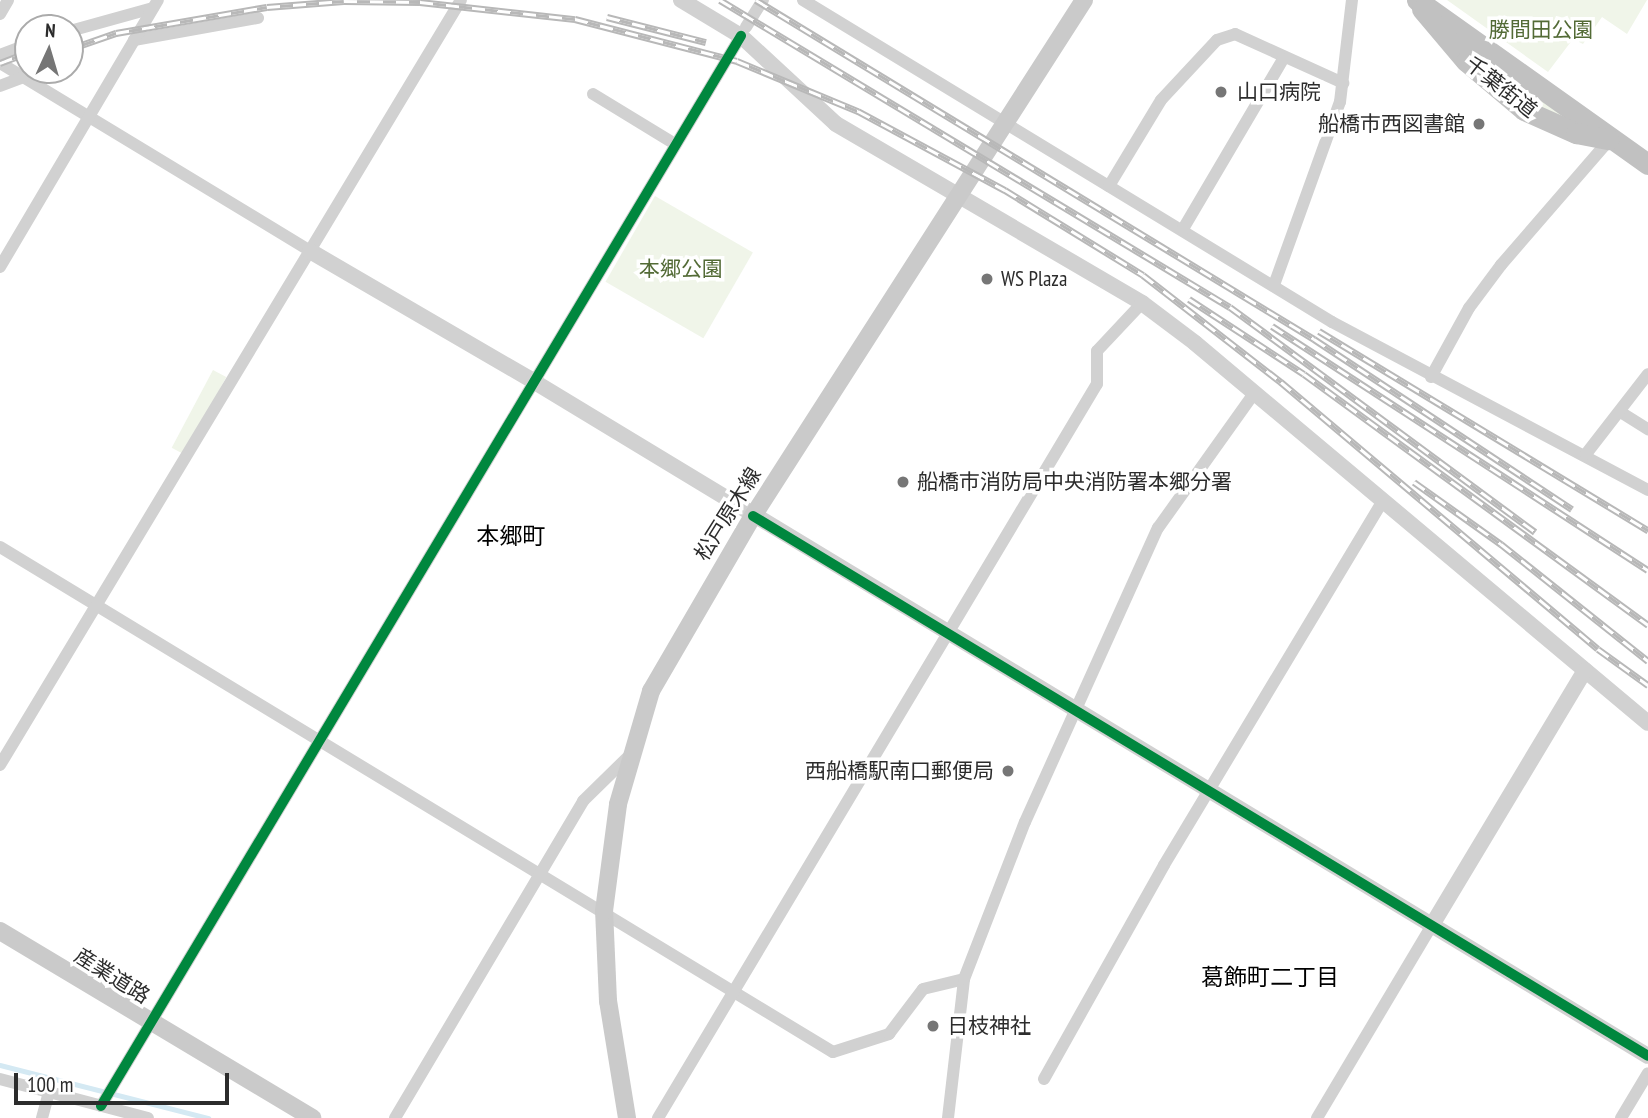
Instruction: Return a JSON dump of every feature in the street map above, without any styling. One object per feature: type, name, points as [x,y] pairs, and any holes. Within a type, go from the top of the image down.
[{"type":"highway","name":"千葉街道","points":[[1416,0],[1466,61],[1524,110],[1576,133],[1610,139]]},
{"type":"highway","name":"千葉街道","points":[[1416,0],[1461,27],[1610,139],[1648,164]]},
{"type":"main road","name":"松戸原木線","points":[[627,1118],[608,1001],[604,911],[610,849],[629,756],[650,691],[752,516],[1084,0]]},
{"type":"main road","name":"産業道路","points":[[0,932],[312,1118]]},
{"type":"street","points":[[0,14],[8,0]]},
{"type":"street","points":[[0,765],[461,0]]},
{"type":"street","points":[[681,0],[744,32],[836,124],[1142,303],[1255,392],[1648,723]]},
{"type":"street","points":[[101,1105],[316,740],[763,0]]},
{"type":"street","points":[[803,0],[1431,377],[1586,454],[1648,490]]},
{"type":"street","points":[[1274,285],[1343,83],[1352,0]]},
{"type":"street","points":[[84,27],[156,4]]},
{"type":"street","points":[[0,267],[156,4]]},
{"type":"street","points":[[134,40],[258,18]]},
{"type":"street","points":[[1109,186],[1161,100],[1217,40],[1235,34],[1283,59],[1343,83]]},
{"type":"street","points":[[1183,229],[1283,59]]},
{"type":"street","points":[[35,84],[310,251],[533,380],[752,516],[1648,1056]]},
{"type":"street","points":[[593,94],[670,141]]},
{"type":"street","points":[[1431,377],[1469,308],[1501,265],[1610,139]]},
{"type":"street","points":[[658,1118],[1097,384],[1097,351],[1142,303]]},
{"type":"street","points":[[1586,454],[1622,413],[1648,374]]},
{"type":"street","points":[[948,1118],[964,979],[1073,710],[1158,528],[1255,392]]},
{"type":"street","points":[[1622,413],[1648,429]]},
{"type":"street","points":[[1044,1079],[1209,791],[1383,500]]},
{"type":"street","points":[[0,547],[833,1052],[889,1034],[923,989],[964,979]]},
{"type":"street","points":[[1317,1118],[1585,670]]},
{"type":"street","points":[[395,1118],[596,784],[629,756]]},
{"type":"street","points":[[1621,1118],[1648,1073]]},
{"type":"street","points":[[0,1079],[148,1118]]},
{"type":"street","points":[[42,1118],[49,1091]]},
{"type":"green space","name":"勝間田公園","points":[[1447,0],[1647,0],[1627,34],[1602,17],[1583,44],[1573,39],[1548,72]]},
{"type":"green space","points":[[1457,36],[1567,114],[1554,118],[1490,74]]},
{"type":"green space","name":"本郷公園","points":[[655,196],[753,252],[703,338],[606,282]]},
{"type":"green space","points":[[213,370],[226,377],[185,455],[172,448]]},
{"type":"waterway","points":[[0,1065],[208,1118]]},
{"type":"railway","points":[[720,0],[1230,307],[1535,532]]},
{"type":"railway","points":[[756,0],[1314,339],[1572,509]]},
{"type":"railway","points":[[84,44],[116,33],[267,7],[344,1],[420,2],[575,19],[737,61],[858,111],[1005,190],[1143,275],[1281,382],[1598,649],[1648,685]]},
{"type":"railway","points":[[607,17],[706,42]]},
{"type":"railway","points":[[0,63],[14,58]]},
{"type":"railway","points":[[1189,299],[1304,374],[1648,625]]},
{"type":"railway","points":[[1272,326],[1648,570]]},
{"type":"railway","points":[[1319,331],[1648,530]]},
{"type":"railway","points":[[1414,482],[1501,544],[1648,661]]},
{"type":"cycle path","points":[[101,1106],[741,36]]},
{"type":"cycle path","points":[[753,516],[1648,1056]]},
{"type":"place","name":"山口病院","points":[[1221,92]]},
{"type":"place","name":"船橋市西図書館","points":[[1479,124]]},
{"type":"place","name":"WS Plaza","points":[[987,279]]},
{"type":"place","name":"船橋市消防局中央消防署本郷分署","points":[[903,482]]},
{"type":"place","name":"西船橋駅南口郵便局","points":[[1008,771]]},
{"type":"place","name":"日枝神社","points":[[933,1026]]},
{"type":"district","name":"本郷町","points":[[511,536]]},
{"type":"district","name":"葛飾町二丁目","points":[[1270,977]]}]
